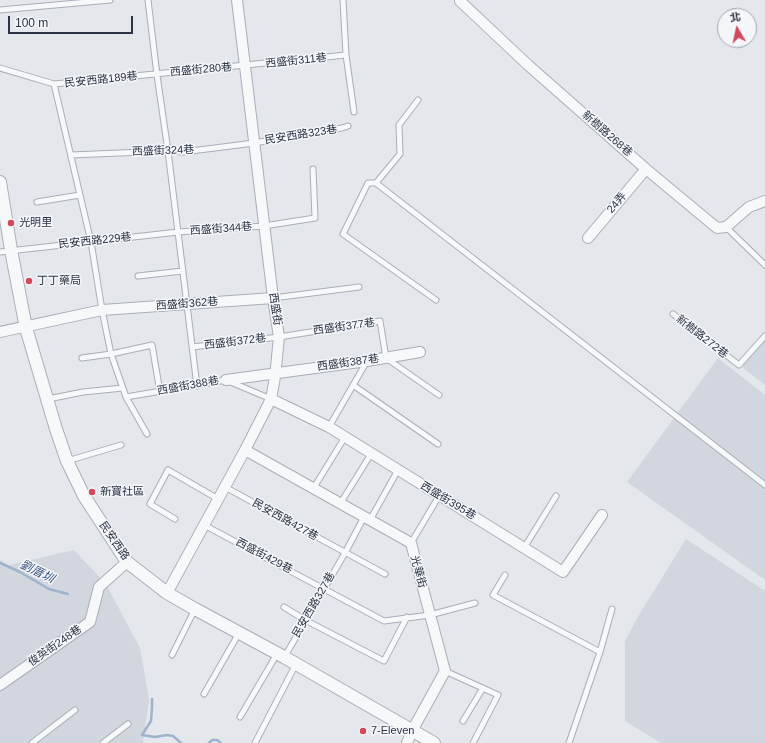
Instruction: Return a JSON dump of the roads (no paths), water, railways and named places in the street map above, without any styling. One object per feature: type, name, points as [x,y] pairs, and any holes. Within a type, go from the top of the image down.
[{"type":"street","name":"西盛街","points":[[167,593],[271,399],[276,373],[279,337],[272,298],[237,0]]},
{"type":"street","name":"新樹路268巷","points":[[459,0],[528,65],[646,169],[717,228],[726,227]]},
{"type":"street","name":"24弄","points":[[588,238],[646,169]]},
{"type":"street","name":"民安西路","points":[[0,182],[5,251],[47,400],[67,461],[84,496],[127,562],[167,593],[280,655],[434,743]]},
{"type":"street","points":[[726,227],[749,207],[765,201]]},
{"type":"street","name":"西盛街362巷","points":[[0,332],[26,328],[102,310],[272,298]]},
{"type":"street","name":"西盛街387巷","points":[[226,380],[368,361],[420,352]]},
{"type":"street","name":"西盛街395巷","points":[[271,399],[329,427],[563,572],[602,515]]},
{"type":"street","name":"光華街","points":[[245,450],[411,543],[446,671]]},
{"type":"street","name":"俊英街248巷","points":[[0,685],[90,622],[99,587],[127,562]]},
{"type":"street","points":[[407,743],[412,731],[446,671]]},
{"type":"lane","points":[[0,10],[110,0]]},
{"type":"lane","points":[[148,0],[197,386]]},
{"type":"lane","points":[[343,0],[346,55],[354,112]]},
{"type":"lane","name":"西盛街311巷","points":[[245,66],[346,55]]},
{"type":"lane","name":"西盛街280巷","points":[[157,74],[245,66]]},
{"type":"lane","name":"民安西路189巷","points":[[0,68],[54,84],[157,74]]},
{"type":"lane","points":[[54,84],[90,242],[111,354],[126,397],[147,434]]},
{"type":"lane","points":[[376,183],[400,154],[399,125],[418,100]]},
{"type":"lane","name":"民安西路323巷","points":[[254,143],[348,126]]},
{"type":"lane","name":"西盛街324巷","points":[[71,155],[168,151],[183,152],[254,143]]},
{"type":"lane","name":"西盛街344巷","points":[[178,232],[264,226],[316,218],[313,169]]},
{"type":"lane","points":[[436,300],[343,234],[368,183],[376,183],[765,485]]},
{"type":"lane","points":[[37,202],[80,195]]},
{"type":"lane","points":[[726,227],[765,265]]},
{"type":"lane","name":"民安西路229巷","points":[[5,251],[178,232]]},
{"type":"lane","points":[[138,276],[183,271]]},
{"type":"lane","points":[[272,298],[359,287]]},
{"type":"lane","name":"新樹路272巷","points":[[673,314],[739,365],[765,336]]},
{"type":"lane","name":"西盛街377巷","points":[[279,337],[380,321],[386,358]]},
{"type":"lane","name":"西盛街372巷","points":[[192,347],[279,337]]},
{"type":"lane","points":[[82,358],[111,354],[152,345],[160,392]]},
{"type":"lane","points":[[386,358],[439,395]]},
{"type":"lane","points":[[329,427],[368,361]]},
{"type":"lane","name":"西盛街388巷","points":[[126,397],[226,380],[271,399]]},
{"type":"lane","points":[[353,385],[438,444]]},
{"type":"lane","points":[[47,400],[84,392],[123,388]]},
{"type":"lane","points":[[313,489],[345,437]]},
{"type":"lane","points":[[67,461],[121,445]]},
{"type":"lane","points":[[340,504],[371,454]]},
{"type":"lane","points":[[175,519],[150,504],[168,470],[218,500]]},
{"type":"lane","name":"民安西路327巷","points":[[240,717],[280,655],[305,620],[398,470]]},
{"type":"lane","name":"民安西路427巷","points":[[225,487],[385,574]]},
{"type":"lane","points":[[411,543],[439,496]]},
{"type":"lane","points":[[524,548],[556,496]]},
{"type":"lane","name":"西盛街429巷","points":[[204,525],[384,621],[430,615],[475,603]]},
{"type":"lane","points":[[504,575],[493,595],[600,652]]},
{"type":"lane","points":[[284,607],[305,620],[384,661],[407,617]]},
{"type":"lane","points":[[172,655],[195,609]]},
{"type":"lane","points":[[569,743],[600,652],[612,609]]},
{"type":"lane","points":[[204,694],[239,633]]},
{"type":"lane","points":[[255,743],[296,664]]},
{"type":"lane","points":[[446,671],[498,695],[474,743]]},
{"type":"lane","points":[[463,721],[483,688]]},
{"type":"lane","points":[[32,743],[75,710]]},
{"type":"lane","points":[[103,743],[128,724]]},
{"type":"waterway","name":"劉厝圳","points":[[0,563],[20,572],[49,589],[68,594]]},
{"type":"waterway","name":"劉厝圳","points":[[152,699],[151,721],[142,735],[155,737],[167,735],[173,736],[181,743]]},
{"type":"waterway","name":"劉厝圳","points":[[209,743],[212,740],[217,740],[221,743]]},
{"type":"place","name":"光明里","points":[[11,223]]},
{"type":"place","name":"丁丁藥局","points":[[29,281]]},
{"type":"place","name":"新寶社區","points":[[92,492]]},
{"type":"place","name":"7-Eleven","points":[[363,731]]}]
